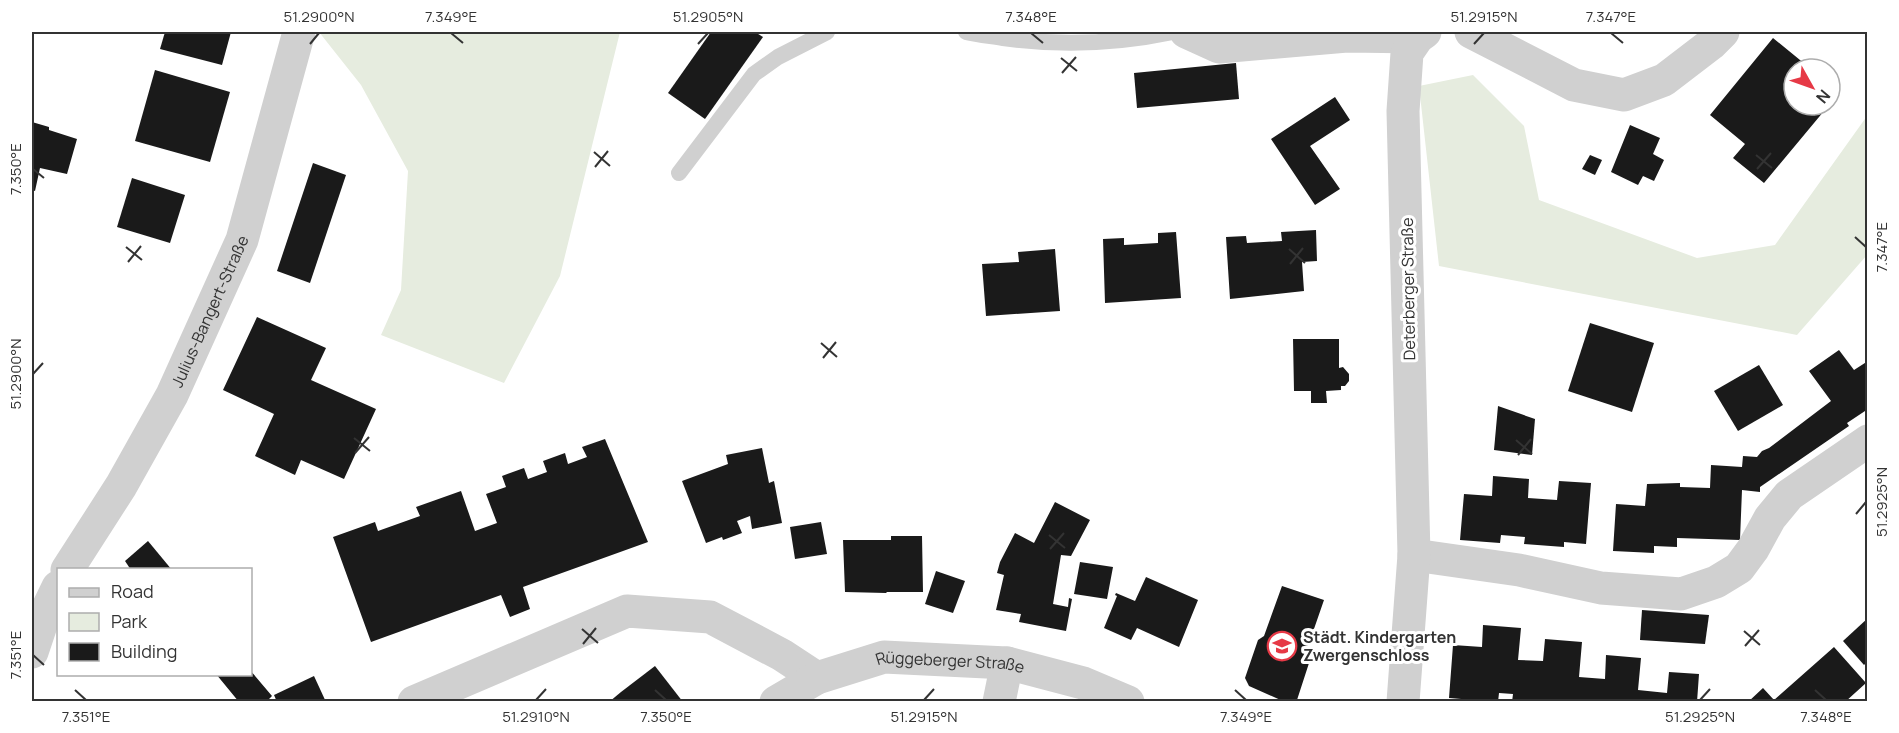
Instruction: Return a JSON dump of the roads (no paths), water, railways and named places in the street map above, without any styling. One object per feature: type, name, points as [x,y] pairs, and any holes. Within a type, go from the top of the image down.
[{"type":"street","name":"Julius-Bangert-Straße","points":[[68,568],[121,486],[172,395],[242,240],[299,32]]},
{"type":"street","points":[[1186,32],[1219,47],[1347,36],[1421,34]]},
{"type":"street","points":[[1471,32],[1574,85],[1624,94],[1665,80],[1723,32]]},
{"type":"street","name":"Deterberger Straße","points":[[1403,702],[1414,555],[1403,111],[1407,53],[1421,34]]},
{"type":"street","points":[[1414,555],[1519,570],[1601,588],[1681,594],[1716,582],[1739,568],[1753,549],[1770,518],[1790,495],[1868,441]]},
{"type":"street","points":[[32,652],[44,616],[57,589]]},
{"type":"street","points":[[414,702],[627,611],[710,617],[782,655],[817,678]]},
{"type":"street","name":"Rüggeberger Straße","points":[[776,702],[817,678],[884,657],[1007,663],[1083,683],[1128,702]]},
{"type":"street","points":[[999,702],[1007,663]]},
{"type":"lane","points":[[679,173],[754,74],[778,57],[827,32]]},
{"type":"lane","points":[[966,32],[1042,43],[1109,43],[1173,32]]},
{"type":"place","name":"Städt. Kindergarten Zwergenschloss","points":[[1282,646]]}]
